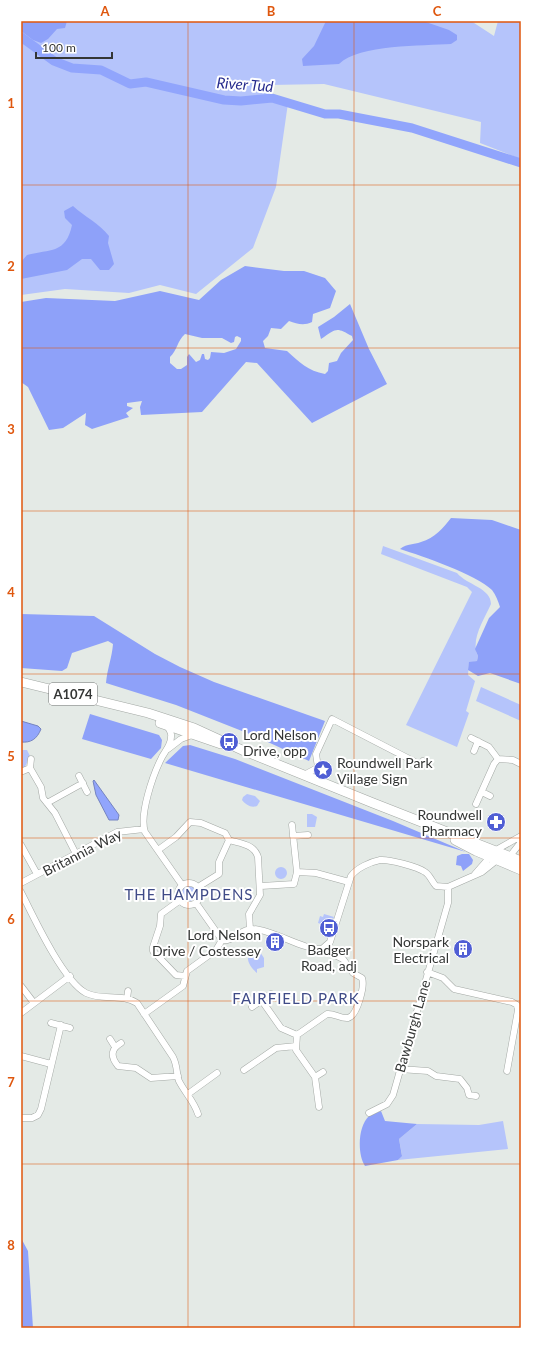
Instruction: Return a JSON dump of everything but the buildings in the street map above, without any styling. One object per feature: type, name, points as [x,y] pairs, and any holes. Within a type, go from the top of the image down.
[{"type":"highway","name":"A1074","points":[[21,682],[148,713],[194,728],[242,750],[422,822],[494,855],[521,870]]},
{"type":"highway","name":"A1074","points":[[21,686],[41,687]]},
{"type":"highway","name":"A1074","points":[[121,707],[192,735],[242,750]]},
{"type":"highway","name":"A1074","points":[[494,855],[510,856],[521,861]]},
{"type":"street","points":[[324,783],[320,774],[316,751],[332,719],[421,766]]},
{"type":"street","points":[[167,726],[172,736],[161,759],[149,794],[144,813],[144,828],[182,885]]},
{"type":"street","points":[[167,749],[181,739],[192,735]]},
{"type":"street","points":[[471,738],[489,747],[498,759],[513,760],[521,764]]},
{"type":"street","points":[[474,751],[478,741]]},
{"type":"street","points":[[31,759],[30,768],[47,803],[55,813],[76,854]]},
{"type":"street","points":[[476,804],[494,764],[498,759]]},
{"type":"street","points":[[304,775],[319,767]]},
{"type":"street","points":[[23,772],[30,768]]},
{"type":"street","points":[[79,776],[87,792]]},
{"type":"street","points":[[47,803],[83,783]]},
{"type":"street","points":[[482,792],[490,796]]},
{"type":"street","points":[[158,850],[176,837],[187,824],[194,821],[220,831],[225,834],[229,840],[249,846],[257,852],[261,886],[259,899],[249,914],[250,929]]},
{"type":"street","points":[[261,886],[294,884],[297,872],[292,825]]},
{"type":"street","name":"Britannia Way","points":[[21,883],[117,832],[144,828]]},
{"type":"street","points":[[293,836],[308,835]]},
{"type":"street","points":[[222,940],[230,940],[250,929],[270,933],[319,949],[326,947],[336,924],[349,882],[355,870],[380,860],[387,860],[420,869],[430,876],[436,886],[448,887],[482,872],[494,855],[521,836]]},
{"type":"street","points":[[198,887],[219,874],[219,862],[229,840]]},
{"type":"street","points":[[510,856],[521,842]]},
{"type":"street","points":[[21,845],[37,874]]},
{"type":"street","points":[[297,872],[316,872],[349,882]]},
{"type":"street","points":[[187,882],[198,887],[200,893],[199,899],[196,903],[190,906],[184,905],[179,901],[177,895],[178,890],[182,885],[187,882]]},
{"type":"street","name":"Bawburgh Lane","points":[[369,1113],[387,1104],[393,1095],[448,903],[448,887]]},
{"type":"street","points":[[21,892],[51,950],[80,989],[93,995],[127,999],[137,1003],[178,1066],[178,1076],[195,1103],[198,1114]]},
{"type":"street","points":[[179,901],[161,914],[160,926],[152,947],[153,951],[176,975],[185,976]]},
{"type":"street","points":[[196,903],[222,940]]},
{"type":"street","points":[[144,1014],[183,986],[185,976],[190,969],[216,950],[222,940]]},
{"type":"street","points":[[320,1107],[316,1078],[296,1046],[297,1035],[327,1014],[347,1018],[353,1016],[356,1012],[366,980],[353,973],[343,959],[333,954],[326,947]]},
{"type":"street","points":[[427,972],[443,978],[454,989],[512,1002],[517,1005],[518,1010],[507,1071]]},
{"type":"street","points":[[21,1013],[70,976]]},
{"type":"street","points":[[21,986],[34,1003]]},
{"type":"street","points":[[127,999],[128,990]]},
{"type":"street","points":[[252,1007],[271,994]]},
{"type":"street","points":[[262,1001],[281,1028],[297,1035]]},
{"type":"street","points":[[51,1023],[70,1028]]},
{"type":"street","points":[[21,1118],[32,1118],[38,1115],[61,1026]]},
{"type":"street","points":[[110,1039],[115,1046]]},
{"type":"street","points":[[118,1066],[112,1056],[115,1046],[121,1043]]},
{"type":"street","points":[[244,1070],[276,1048],[296,1046]]},
{"type":"street","points":[[21,1056],[51,1064]]},
{"type":"street","points":[[501,1063],[508,1064]]},
{"type":"street","points":[[118,1066],[136,1068],[151,1078],[178,1076]]},
{"type":"street","points":[[114,1072],[118,1066]]},
{"type":"street","points":[[400,1069],[428,1071],[436,1076],[460,1079],[470,1095],[476,1096]]},
{"type":"street","points":[[316,1078],[323,1072]]},
{"type":"street","points":[[188,1094],[217,1073]]},
{"type":"shaded area","points":[[21,21],[471,21],[494,36],[498,21],[521,21],[521,159],[480,143],[481,122],[324,84],[270,85],[268,100],[288,103],[276,187],[253,248],[196,294],[160,285],[129,293],[65,289],[21,295]]},
{"type":"shaded area","points":[[21,21],[67,21],[65,28],[57,29],[48,39],[41,43],[33,40],[21,31]]},
{"type":"shaded area","points":[[326,21],[423,21],[449,30],[457,35],[457,40],[451,44],[376,49],[348,57],[339,64],[303,66],[302,59],[314,46]]},
{"type":"shaded area","points":[[73,206],[101,227],[109,236],[108,243],[114,264],[109,270],[100,270],[91,259],[82,259],[67,270],[21,279],[21,262],[27,255],[56,249],[66,241],[72,225],[65,218],[64,211]]},
{"type":"shaded area","points":[[245,266],[284,271],[304,271],[325,278],[336,291],[330,308],[313,314],[312,322],[300,324],[289,321],[281,329],[271,328],[268,336],[263,341],[265,348],[287,351],[309,368],[325,374],[328,371],[329,363],[337,361],[341,353],[353,340],[352,336],[339,330],[330,333],[321,339],[318,327],[334,317],[350,304],[369,349],[387,384],[312,423],[257,363],[246,362],[202,412],[141,415],[140,407],[142,401],[127,403],[127,406],[133,408],[126,413],[129,417],[92,429],[85,425],[86,413],[63,428],[49,430],[28,387],[21,382],[21,302],[46,298],[115,301],[160,291],[199,300],[221,280]],"holes":[[[185,334],[202,338],[222,338],[231,343],[234,342],[235,337],[237,336],[241,338],[241,341],[236,349],[224,353],[211,352],[208,360],[205,359],[204,354],[202,354],[200,360],[196,362],[189,354],[187,357],[187,365],[181,369],[177,369],[170,363],[170,357]]]},
{"type":"shaded area","points":[[451,518],[492,520],[521,530],[521,684],[490,673],[478,676],[468,670],[469,662],[477,661],[478,656],[475,649],[489,618],[500,607],[492,590],[485,584],[462,572],[400,549],[426,540],[435,535]]},
{"type":"shaded area","points":[[383,546],[457,573],[467,581],[483,590],[490,599],[491,604],[477,637],[477,661],[469,663],[468,675],[475,681],[466,711],[469,713],[457,747],[406,725],[472,592],[467,587],[381,554]]},
{"type":"shaded area","points":[[21,614],[94,616],[155,654],[180,667],[214,682],[325,721],[309,761],[257,737],[176,705],[106,683],[113,644],[108,641],[72,653],[67,668],[62,671],[21,668]]},
{"type":"shaded area","points":[[481,687],[521,705],[521,721],[476,701]]},
{"type":"shaded area","points":[[90,714],[159,735],[162,740],[161,748],[151,759],[82,739]]},
{"type":"shaded area","points":[[21,721],[38,726],[41,729],[33,740],[21,742]]},
{"type":"shaded area","points":[[190,745],[235,759],[393,821],[466,852],[165,763],[183,746]]},
{"type":"shaded area","points":[[21,750],[27,750],[30,756],[26,765],[21,771]]},
{"type":"shaded area","points":[[94,780],[119,815],[118,820],[109,820],[96,795]]},
{"type":"shaded area","points":[[247,794],[255,796],[260,801],[257,806],[249,806],[242,800]]},
{"type":"shaded area","points":[[307,814],[312,814],[317,817],[315,827],[307,827]]},
{"type":"shaded area","points":[[469,854],[473,860],[472,864],[463,871],[461,866],[456,865],[457,856]]},
{"type":"shaded area","points":[[279,867],[283,867],[287,873],[283,879],[279,879],[275,875],[275,871]]},
{"type":"shaded area","points":[[186,885],[192,885],[197,890],[195,899],[192,901],[186,901],[181,896],[181,890]]},
{"type":"shaded area","points":[[324,914],[334,917],[333,919],[330,918],[330,927],[318,923],[320,916],[323,917]]},
{"type":"shaded area","points":[[251,950],[260,952],[264,958],[264,967],[257,969],[257,973],[252,968],[248,959]]},
{"type":"shaded area","points":[[381,1111],[385,1121],[417,1124],[399,1139],[402,1156],[398,1160],[365,1166],[362,1161],[360,1148],[363,1126],[369,1116]]},
{"type":"shaded area","points":[[503,1121],[508,1149],[398,1160],[402,1155],[399,1139],[417,1124],[479,1125]]},
{"type":"shaded area","points":[[21,1238],[28,1251],[33,1328],[21,1328]]},
{"type":"waterway","name":"River Tud","points":[[21,37],[54,61],[72,68],[101,70],[130,84],[146,82],[224,100],[241,101],[272,98],[325,114],[339,114],[412,128],[521,163]]},
{"type":"place","name":"Lord Nelson Drive, opp","points":[[229,742]]},
{"type":"place","name":"Roundwell Park Village Sign","points":[[323,770]]},
{"type":"place","name":"Roundwell Pharmacy","points":[[496,822]]},
{"type":"place","name":"Badger Road, adj","points":[[329,928]]},
{"type":"place","name":"Lord Nelson Drive / Costessey","points":[[275,942]]},
{"type":"place","name":"Norspark Electrical","points":[[463,949]]},
{"type":"district","name":"THE HAMPDENS","points":[[189,894]]},
{"type":"district","name":"FAIRFIELD PARK","points":[[296,998]]}]
